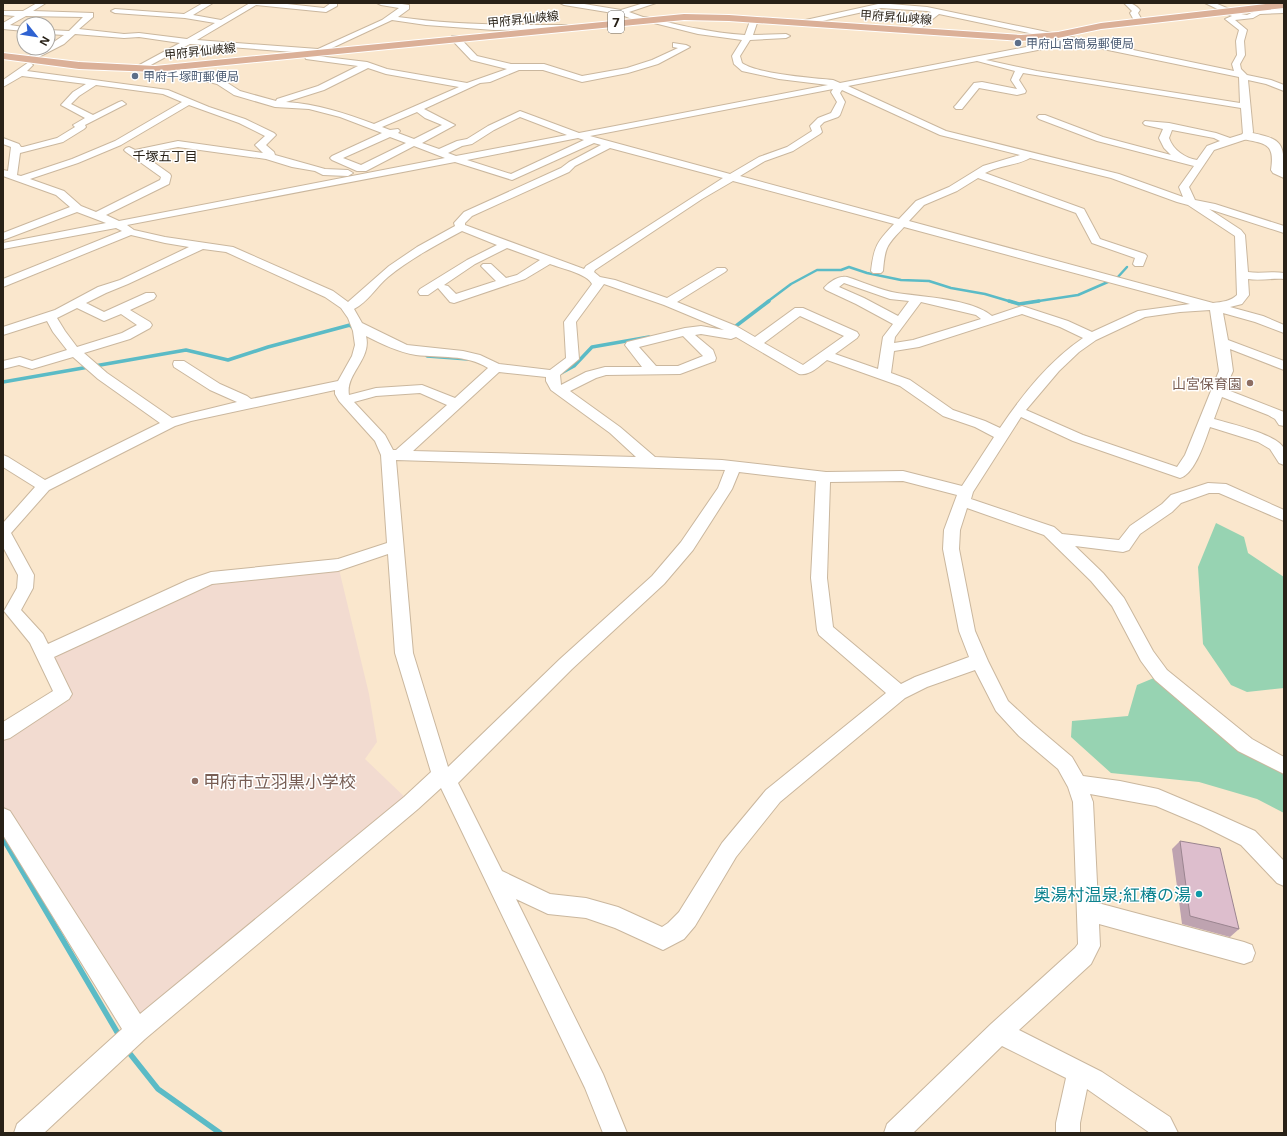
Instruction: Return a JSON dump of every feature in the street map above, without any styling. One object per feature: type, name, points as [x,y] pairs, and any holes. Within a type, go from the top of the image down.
[{"type":"main road","name":"甲府昇仙峡線","points":[[3,56],[30,60],[141,69],[566,27],[684,17],[804,23],[1021,38],[1056,36],[1101,26],[1234,14],[1284,5]]},
{"type":"street","points":[[3,27],[42,3]]},
{"type":"street","points":[[3,13],[97,15],[115,10],[128,3]]},
{"type":"street","points":[[185,16],[209,3]]},
{"type":"street","points":[[141,69],[255,3],[326,10],[334,4]]},
{"type":"street","points":[[56,32],[122,36],[138,35],[188,42],[319,52],[392,18],[406,7],[380,3]]},
{"type":"street","points":[[564,3],[621,12],[644,20],[713,35],[748,37],[786,36]]},
{"type":"street","points":[[621,12],[652,3]]},
{"type":"street","points":[[929,9],[940,3]]},
{"type":"street","points":[[1128,3],[1136,10],[1134,13],[1139,22]]},
{"type":"street","points":[[804,23],[882,4],[929,9],[1242,76],[1268,82],[1284,88]]},
{"type":"street","points":[[1214,4],[1234,14],[1248,17],[1253,16],[1258,12],[1284,11]]},
{"type":"street","points":[[115,10],[185,16],[221,22]]},
{"type":"street","points":[[912,31],[938,12]]},
{"type":"street","points":[[1234,14],[1229,19],[1243,30],[1240,41],[1241,55],[1235,65],[1236,70],[1242,76],[1248,132],[1247,136]]},
{"type":"street","points":[[3,84],[27,68],[30,60],[61,42],[72,32],[97,15]]},
{"type":"street","points":[[392,18],[426,23],[494,28],[566,27]]},
{"type":"street","points":[[754,20],[748,37],[736,56],[736,59],[741,67],[779,76],[827,82],[840,86],[943,133],[1115,176],[1181,200],[1190,201],[1266,223],[1284,230]]},
{"type":"street","points":[[3,27],[16,29]]},
{"type":"street","points":[[122,36],[134,28]]},
{"type":"street","points":[[456,38],[474,58],[518,67],[544,67],[582,79],[628,70],[655,62],[686,47],[676,45]]},
{"type":"street","points":[[134,153],[178,144],[268,156],[295,165],[318,169],[323,172],[362,172],[374,174],[1076,40]]},
{"type":"street","points":[[301,54],[302,56],[367,65],[386,71],[468,86]]},
{"type":"street","points":[[974,60],[1069,79],[1245,106]]},
{"type":"street","points":[[272,103],[321,88],[367,65]]},
{"type":"street","points":[[374,127],[418,109],[478,81],[487,80],[518,67]]},
{"type":"street","points":[[141,69],[194,75],[220,82],[237,93],[272,103],[323,108],[454,159],[512,177],[593,140]]},
{"type":"street","points":[[959,107],[977,85],[1017,92],[1022,91],[1015,80],[1020,70]]},
{"type":"street","points":[[21,73],[159,91],[242,121],[271,135],[260,145],[271,154],[268,156]]},
{"type":"street","points":[[1268,82],[1284,81]]},
{"type":"street","points":[[94,83],[76,94],[65,105],[82,114],[94,118]]},
{"type":"street","points":[[358,326],[402,348],[476,357],[496,368],[553,374],[573,359],[570,322],[598,284],[590,268],[732,176],[762,159],[790,149],[817,132],[815,126],[821,120],[835,115],[841,102],[835,92],[840,86]]},
{"type":"street","points":[[10,177],[75,161],[120,143],[188,102]]},
{"type":"street","points":[[15,150],[24,150],[60,140],[81,127],[78,125],[122,104]]},
{"type":"street","points":[[3,246],[118,224],[362,172],[450,125],[428,116],[418,109]]},
{"type":"street","points":[[438,153],[460,144],[470,142],[491,128],[520,114],[551,127],[593,140],[732,176],[1259,319],[1284,329]]},
{"type":"street","points":[[415,122],[428,116]]},
{"type":"street","points":[[1042,117],[1100,139],[1200,164]]},
{"type":"street","points":[[1148,123],[1216,136],[1230,141]]},
{"type":"street","points":[[1169,126],[1164,138],[1167,146],[1183,160]]},
{"type":"street","points":[[362,172],[335,158],[402,128]]},
{"type":"street","points":[[1259,319],[1251,311],[1243,295],[1240,235],[1190,201],[1184,187],[1188,176],[1200,164],[1208,149],[1213,146],[1247,136],[1263,139],[1275,146],[1279,156],[1277,170],[1284,174]]},
{"type":"street","points":[[3,141],[16,146],[10,177]]},
{"type":"street","points":[[98,215],[164,182],[166,176],[120,143]]},
{"type":"street","points":[[461,227],[459,223],[468,214],[565,170],[572,164],[610,144]]},
{"type":"street","points":[[532,148],[572,164]]},
{"type":"street","points":[[877,271],[879,251],[887,238],[920,204],[953,189],[988,168],[1020,159],[1027,155]]},
{"type":"street","points":[[977,174],[1080,211],[1096,241],[1141,256],[1139,264]]},
{"type":"street","points":[[10,177],[60,193],[77,208],[118,224],[130,232],[165,240],[236,251],[256,262],[329,294],[348,308],[361,334],[361,350],[342,384],[342,394],[394,454],[396,546],[404,653],[444,778],[595,1082],[615,1133]]},
{"type":"street","points":[[3,237],[77,208]]},
{"type":"street","points":[[461,227],[576,270],[668,302],[738,333],[804,371],[853,335],[799,311],[756,343]]},
{"type":"street","points":[[348,308],[354,306],[382,276],[397,264],[461,227]]},
{"type":"street","points":[[3,283],[130,232]]},
{"type":"street","points":[[424,292],[471,262],[505,244]]},
{"type":"street","points":[[3,331],[50,316],[78,304],[102,290],[124,282],[202,245]]},
{"type":"street","points":[[444,288],[454,299],[521,278],[549,259]]},
{"type":"street","points":[[487,266],[504,283]]},
{"type":"street","points":[[668,302],[720,270]]},
{"type":"street","points":[[1243,275],[1260,277],[1277,275],[1284,276]]},
{"type":"street","points":[[899,322],[860,301],[830,288],[843,279],[894,296],[931,300],[980,312],[991,321]]},
{"type":"street","points":[[896,1133],[999,1032],[1083,956],[1089,946],[1083,802],[1077,784],[1065,763],[1026,730],[1002,706],[979,661],[967,631],[951,549],[952,530],[964,497],[1018,411],[1054,368],[1075,349],[1092,337],[1142,314],[1156,311],[1223,306],[1238,301],[1243,295]]},
{"type":"street","points":[[78,304],[104,317],[150,296]]},
{"type":"street","points":[[884,374],[889,337],[917,299]]},
{"type":"street","points":[[1018,411],[1078,438],[1180,473],[1192,456],[1226,370],[1222,342],[1213,307]]},
{"type":"street","points":[[3,365],[20,361],[32,365],[126,336],[146,325],[121,309]]},
{"type":"street","points":[[887,348],[915,344],[1022,310],[1064,324],[1092,337]]},
{"type":"street","points":[[50,316],[53,325],[75,352],[97,371],[170,423]]},
{"type":"street","points":[[651,369],[630,345],[685,332],[701,330],[729,335],[738,333]]},
{"type":"street","points":[[561,390],[591,375],[605,371],[651,369],[680,370],[710,358],[708,353],[685,332]]},
{"type":"street","points":[[1222,342],[1284,366]]},
{"type":"street","points":[[826,355],[884,374],[905,383],[948,412],[980,424],[1002,435]]},
{"type":"street","points":[[179,364],[215,387],[242,399],[248,404]]},
{"type":"street","points":[[394,454],[458,404],[496,368]]},
{"type":"street","points":[[553,374],[552,381],[556,387],[615,430],[651,462]]},
{"type":"street","points":[[3,732],[63,694],[37,639],[12,611],[25,588],[26,575],[3,533],[44,486],[170,423],[248,404],[342,384]]},
{"type":"street","points":[[346,400],[376,392],[422,390],[458,404]]},
{"type":"street","points":[[1218,391],[1273,412],[1280,416],[1284,422]]},
{"type":"street","points":[[1206,421],[1263,440],[1275,446],[1284,460]]},
{"type":"street","points":[[394,454],[734,466],[823,477],[903,476],[964,497],[1049,532],[1058,539],[1097,577],[1118,602],[1147,656],[1161,675],[1245,746],[1284,766]]},
{"type":"street","points":[[3,460],[44,486]]},
{"type":"street","points":[[26,1133],[137,1032],[411,803],[444,778],[611,622],[634,603],[658,580],[691,540],[725,489],[734,466]]},
{"type":"street","points":[[823,477],[819,578],[824,630],[899,693]]},
{"type":"street","points":[[1058,539],[1123,546],[1135,530],[1167,508],[1176,499],[1208,488],[1222,488],[1284,516]]},
{"type":"street","points":[[43,654],[210,578],[338,565],[396,546]]},
{"type":"street","points":[[495,878],[548,904],[586,908],[612,916],[663,939],[676,931],[687,919],[729,850],[773,796],[899,693],[921,682],[979,661]]},
{"type":"street","points":[[1077,784],[1120,790],[1158,798],[1248,838],[1266,848],[1284,865]]},
{"type":"street","points":[[3,817],[137,1032]]},
{"type":"street","points":[[1248,838],[1284,876]]},
{"type":"street","points":[[1088,911],[1244,953]]},
{"type":"street","points":[[999,1032],[1094,1080],[1161,1126],[1166,1133]]},
{"type":"street","points":[[1068,1133],[1068,1123],[1080,1072]]},
{"type":"shaded area","name":"甲府市立羽黒小学校","points":[[338,565],[369,694],[377,742],[365,759],[411,803],[137,1031],[3,817],[3,732],[63,694],[43,654],[211,578]]},
{"type":"green space","points":[[1216,523],[1244,537],[1248,553],[1284,577],[1284,688],[1247,692],[1231,685],[1203,644],[1198,567]]},
{"type":"green space","points":[[1161,675],[1284,766],[1284,813],[1257,799],[1199,782],[1111,773],[1071,737],[1072,721],[1128,716],[1137,685]]},
{"type":"building","name":"奥湯村温泉;紅椿の湯","points":[[1180,841],[1220,848],[1239,929],[1190,916]]},
{"type":"waterway","points":[[767,302],[791,284],[817,270],[841,270],[849,267],[867,273],[901,280],[929,281],[951,288],[985,294],[1012,302]]},
{"type":"waterway","points":[[1032,302],[1078,295],[1117,278],[1127,267]]},
{"type":"waterway","points":[[732,329],[769,301]]},
{"type":"waterway","points":[[1009,301],[1019,304],[1039,301]]},
{"type":"waterway","points":[[3,382],[186,350],[228,360],[268,347],[350,325],[355,330]]},
{"type":"waterway","points":[[561,373],[574,366],[592,347],[649,337]]},
{"type":"waterway","points":[[427,356],[468,359]]},
{"type":"waterway","points":[[3,838],[120,1037]]},
{"type":"waterway","points":[[127,1050],[158,1089],[220,1133]]},
{"type":"place","name":"甲府山宮簡易郵便局","points":[[1018,43]]},
{"type":"place","name":"甲府千塚町郵便局","points":[[135,76]]},
{"type":"place","name":"山宮保育園","points":[[1250,383]]},
{"type":"place","name":"甲府市立羽黒小学校","points":[[195,781]]},
{"type":"place","name":"奥湯村温泉;紅椿の湯","points":[[1199,894]]},
{"type":"district","name":"千塚五丁目","points":[[165,156]]}]
